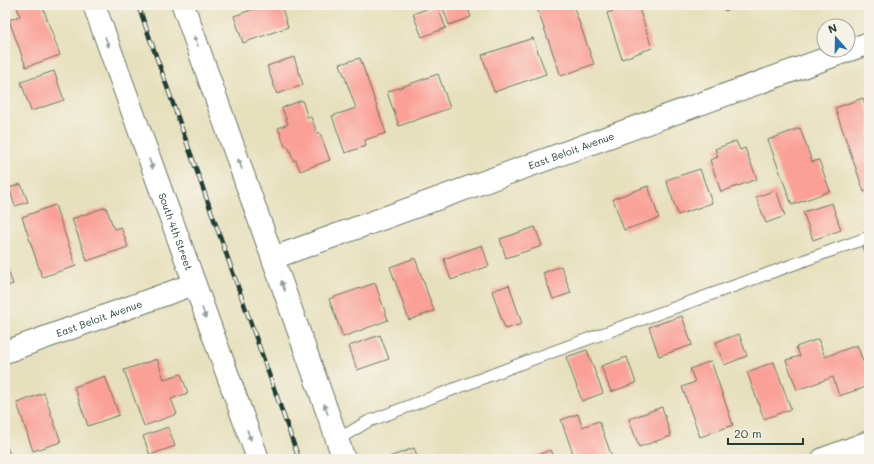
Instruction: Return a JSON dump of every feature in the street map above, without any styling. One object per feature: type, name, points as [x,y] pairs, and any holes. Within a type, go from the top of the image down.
[{"type":"street","name":"South 4th Street","points":[[94,5],[194,284],[253,458]]},
{"type":"street","points":[[183,5],[340,449]]},
{"type":"street","name":"East Beloit Avenue","points":[[273,258],[869,43]]},
{"type":"street","name":"East Beloit Avenue","points":[[5,352],[194,284]]},
{"type":"street","points":[[823,459],[869,442]]},
{"type":"lane","points":[[340,449],[368,422],[533,359],[869,237]]},
{"type":"building","points":[[23,5],[42,5],[60,55],[26,67],[9,20],[20,16],[17,7]]},
{"type":"building","points":[[265,5],[281,5],[288,27],[243,43],[234,16]]},
{"type":"building","points":[[437,5],[446,28],[422,37],[413,14]]},
{"type":"building","points":[[442,5],[467,5],[471,17],[449,25]]},
{"type":"building","points":[[555,5],[573,5],[594,64],[561,76],[538,11]]},
{"type":"building","points":[[631,5],[638,5],[652,48],[622,59],[607,13]]},
{"type":"building","points":[[722,5],[742,5],[725,11]]},
{"type":"building","points":[[533,38],[546,74],[494,92],[482,55]]},
{"type":"building","points":[[294,57],[303,85],[277,94],[267,66]]},
{"type":"building","points":[[360,58],[386,133],[365,140],[366,146],[345,153],[332,116],[356,108],[340,64]]},
{"type":"building","points":[[54,71],[64,100],[31,111],[21,82]]},
{"type":"building","points":[[438,74],[450,108],[399,126],[387,92]]},
{"type":"building","points":[[863,98],[869,115],[869,190],[864,192],[835,108]]},
{"type":"building","points":[[302,100],[308,118],[311,117],[317,133],[320,133],[330,160],[300,171],[288,146],[285,146],[278,128],[288,124],[282,108]]},
{"type":"building","points":[[5,105],[8,113],[5,114]]},
{"type":"building","points":[[800,128],[812,162],[819,160],[830,191],[792,205],[768,140]]},
{"type":"building","points":[[736,141],[740,150],[745,148],[757,179],[721,192],[710,160],[718,157],[715,149]]},
{"type":"building","points":[[700,169],[712,203],[678,215],[666,180]]},
{"type":"building","points":[[21,184],[28,202],[15,206],[9,188]]},
{"type":"building","points":[[648,186],[659,218],[624,230],[613,199]]},
{"type":"building","points":[[776,190],[785,216],[766,223],[756,197]]},
{"type":"building","points":[[832,203],[841,230],[813,240],[803,212]]},
{"type":"building","points":[[55,205],[76,266],[42,277],[22,217]]},
{"type":"building","points":[[106,207],[114,229],[121,227],[128,247],[87,261],[72,219]]},
{"type":"building","points":[[535,227],[542,246],[506,258],[500,239]]},
{"type":"building","points":[[869,244],[869,264],[862,247]]},
{"type":"building","points":[[482,245],[489,266],[451,280],[444,259]]},
{"type":"building","points":[[415,258],[434,311],[409,320],[390,267]]},
{"type":"building","points":[[5,262],[13,284],[5,287]]},
{"type":"building","points":[[561,266],[571,293],[553,299],[543,273]]},
{"type":"building","points":[[375,283],[388,320],[343,337],[329,299]]},
{"type":"building","points":[[509,285],[522,324],[505,329],[492,291]]},
{"type":"building","points":[[682,316],[692,345],[659,356],[649,327]]},
{"type":"building","points":[[739,334],[747,356],[724,365],[716,342]]},
{"type":"building","points":[[380,335],[389,359],[357,370],[349,346]]},
{"type":"building","points":[[818,339],[825,357],[857,345],[869,377],[869,386],[839,396],[833,377],[797,390],[786,360],[800,356],[796,347]]},
{"type":"building","points":[[587,350],[603,393],[582,401],[566,357]]},
{"type":"building","points":[[627,357],[636,383],[611,392],[601,366]]},
{"type":"building","points":[[157,359],[164,379],[181,374],[188,393],[171,399],[177,414],[144,426],[124,370]]},
{"type":"building","points":[[711,361],[733,425],[700,437],[682,387],[695,382],[690,369]]},
{"type":"building","points":[[774,362],[791,409],[764,419],[747,372]]},
{"type":"building","points":[[105,376],[119,415],[88,426],[74,387]]},
{"type":"building","points":[[44,393],[61,442],[33,451],[17,403]]},
{"type":"building","points":[[662,407],[671,436],[639,447],[629,419]]},
{"type":"building","points":[[578,414],[582,427],[599,421],[612,457],[607,459],[575,459],[561,420]]},
{"type":"building","points":[[168,427],[175,446],[150,455],[143,436]]},
{"type":"building","points":[[5,442],[11,457],[6,459],[5,459]]},
{"type":"building","points":[[414,448],[418,459],[384,459]]},
{"type":"building","points":[[551,450],[555,459],[525,459]]},
{"type":"building","points":[[43,454],[45,459],[28,459]]},
{"type":"railway","points":[[138,5],[299,459]]}]
